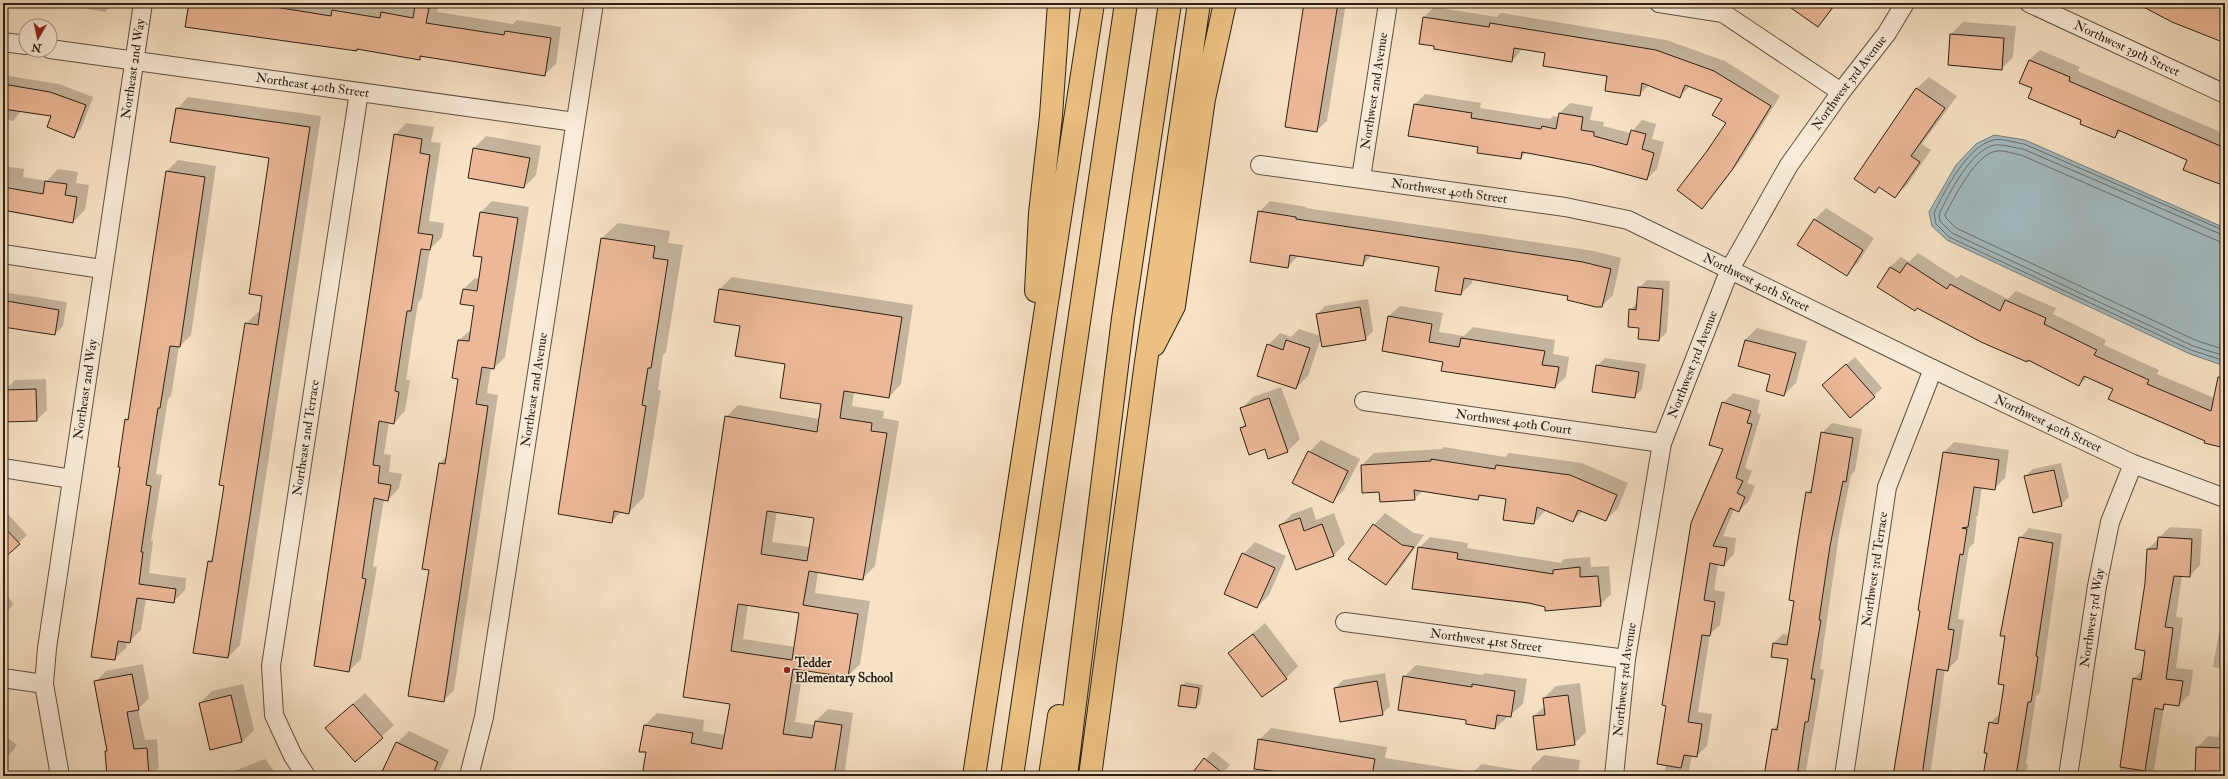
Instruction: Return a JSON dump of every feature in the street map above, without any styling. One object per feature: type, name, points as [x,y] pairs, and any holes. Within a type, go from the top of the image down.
[{"type":"highway","points":[[1029,420],[1040,213],[1051,116],[1059,3]]},
{"type":"highway","points":[[974,776],[1093,3]]},
{"type":"highway","points":[[1012,776],[1126,3]]},
{"type":"highway","points":[[1066,776],[1123,318],[1170,3]]},
{"type":"highway","points":[[1090,776],[1146,362],[1199,3]]},
{"type":"highway","points":[[1146,362],[1174,306],[1204,99],[1225,3]]},
{"type":"highway","points":[[1050,776],[1106,407],[1123,318]]},
{"type":"street","name":"Northeast 2nd Way","points":[[60,776],[44,684],[47,648],[102,269],[143,3]]},
{"type":"street","name":"Northeast 2nd Avenue","points":[[469,776],[484,717],[594,3]]},
{"type":"street","name":"Northwest 2nd Avenue","points":[[1361,178],[1388,3]]},
{"type":"street","points":[[1659,3],[1723,13],[1841,92]]},
{"type":"street","name":"Northwest 3rd Avenue","points":[[1614,776],[1626,659],[1662,443],[1730,268],[1789,165],[1841,92],[1887,33],[1905,3]]},
{"type":"street","name":"Northwest 39th Street","points":[[2029,3],[2225,94]]},
{"type":"street","points":[[3,42],[18,44]]},
{"type":"street","name":"Northeast 40th Street","points":[[58,50],[575,122]]},
{"type":"street","name":"Northeast 2nd Terrace","points":[[306,776],[293,756],[274,715],[270,666],[359,92]]},
{"type":"street","name":"Northwest 40th Street","points":[[1260,165],[1564,207],[1628,220],[1730,268],[1765,288],[2133,464],[2225,498]]},
{"type":"street","points":[[3,254],[102,269]]},
{"type":"street","name":"Northwest 3rd Terrace","points":[[1844,776],[1887,487],[1933,369]]},
{"type":"street","name":"Northwest 40th Court","points":[[1364,401],[1662,443]]},
{"type":"street","name":"Northwest 3rd Way","points":[[2068,776],[2097,586],[2110,522],[2133,464]]},
{"type":"street","points":[[3,468],[72,480]]},
{"type":"street","name":"Northwest 41st Street","points":[[1345,622],[1626,659]]},
{"type":"street","points":[[3,678],[44,684]]},
{"type":"water","points":[[1994,135],[2025,140],[2225,228],[2225,366],[2190,354],[1947,240],[1932,226],[1929,212],[1956,165],[1976,144]]},
{"type":"building","points":[[189,3],[250,3],[331,16],[332,10],[380,18],[381,12],[413,18],[415,6],[429,8],[426,23],[504,35],[505,31],[551,38],[545,76],[420,56],[420,60],[357,49],[357,51],[185,27]]},
{"type":"building","points":[[1304,3],[1338,3],[1317,132],[1285,127]]},
{"type":"building","points":[[1784,3],[1836,3],[1818,27]]},
{"type":"building","points":[[2136,3],[2214,3],[2225,8],[2225,43],[2172,22]]},
{"type":"building","points":[[1423,17],[1489,27],[1490,23],[1656,50],[1714,71],[1771,106],[1732,170],[1702,209],[1677,190],[1726,123],[1712,115],[1722,99],[1685,85],[1680,98],[1642,83],[1640,96],[1605,91],[1607,76],[1543,66],[1545,53],[1514,48],[1512,62],[1434,49],[1434,46],[1419,44]]},
{"type":"building","points":[[1950,34],[2004,38],[2002,70],[1948,65]]},
{"type":"building","points":[[2029,60],[2070,77],[2069,81],[2225,148],[2225,186],[2183,170],[2187,160],[2118,130],[2115,138],[2080,124],[2081,120],[2028,98],[2032,88],[2019,83]]},
{"type":"building","points":[[3,84],[50,92],[86,105],[74,138],[47,127],[51,116],[3,109]]},
{"type":"building","points":[[1916,88],[1945,108],[1911,156],[1920,162],[1895,198],[1879,187],[1875,193],[1854,179]]},
{"type":"building","points":[[1414,104],[1472,113],[1471,118],[1541,129],[1542,126],[1556,129],[1559,113],[1583,117],[1581,130],[1594,132],[1594,136],[1627,145],[1631,130],[1646,134],[1642,149],[1654,153],[1647,180],[1592,165],[1522,152],[1521,159],[1477,153],[1478,147],[1408,136]]},
{"type":"building","points":[[176,108],[310,127],[228,658],[193,653],[208,561],[212,562],[224,486],[219,485],[245,323],[258,325],[262,296],[249,294],[269,158],[170,142]]},
{"type":"building","points":[[394,134],[422,139],[420,153],[430,155],[418,233],[433,235],[430,250],[421,249],[411,311],[407,311],[395,391],[399,392],[394,424],[379,421],[373,465],[380,466],[378,483],[391,485],[388,501],[374,498],[362,578],[366,579],[349,672],[314,666]]},
{"type":"building","points":[[473,148],[530,158],[524,188],[468,178]]},
{"type":"building","points":[[166,171],[205,177],[180,347],[170,346],[160,408],[158,408],[146,485],[151,486],[141,552],[143,552],[139,584],[176,589],[174,603],[137,598],[130,643],[118,641],[115,660],[91,657],[120,467],[118,467],[125,419],[128,420]]},
{"type":"building","points":[[45,181],[67,184],[65,195],[77,197],[73,223],[3,210],[3,187],[43,194]]},
{"type":"building","points":[[1258,211],[1296,217],[1296,219],[1583,262],[1611,269],[1602,307],[1596,307],[1567,300],[1568,296],[1464,278],[1461,295],[1435,291],[1439,267],[1365,255],[1363,266],[1290,255],[1288,268],[1250,262]]},
{"type":"building","points":[[480,212],[518,218],[494,369],[482,367],[476,404],[488,406],[444,702],[408,696],[429,570],[422,569],[439,463],[445,464],[458,379],[452,378],[458,340],[469,341],[474,306],[460,304],[463,289],[477,291],[482,257],[473,256]]},
{"type":"building","points":[[1814,219],[1863,250],[1847,276],[1797,245]]},
{"type":"building","points":[[601,238],[655,246],[653,258],[668,260],[651,368],[648,368],[642,405],[646,406],[629,514],[614,511],[612,523],[558,514]]},
{"type":"building","points":[[1907,263],[1947,289],[1950,284],[2000,311],[2005,300],[2046,318],[2044,324],[2097,350],[2094,355],[2149,380],[2147,384],[2211,411],[2218,377],[2225,378],[2225,448],[2204,443],[2205,441],[2108,399],[2113,389],[2084,376],[2079,386],[2028,360],[2027,362],[1981,342],[1917,308],[1915,311],[1877,287],[1890,267],[1900,273]]},
{"type":"building","points":[[1638,287],[1663,289],[1659,341],[1638,339],[1639,328],[1628,327],[1629,309],[1636,310]]},
{"type":"building","points":[[719,289],[902,317],[889,398],[844,391],[840,418],[872,423],[871,431],[887,433],[863,580],[809,571],[803,605],[858,614],[848,677],[793,669],[783,734],[812,738],[815,721],[842,725],[834,776],[642,776],[646,752],[639,752],[644,725],[693,733],[691,743],[722,749],[730,704],[683,697],[725,416],[817,432],[821,404],[780,398],[785,364],[735,356],[740,326],[714,322]],"holes":[[[767,511],[814,518],[807,561],[761,554]],[[738,604],[799,613],[792,660],[731,651]]]},
{"type":"building","points":[[7,301],[59,310],[55,335],[3,327]]},
{"type":"building","points":[[1360,307],[1366,340],[1322,347],[1316,314]]},
{"type":"building","points":[[1388,316],[1432,324],[1429,342],[1459,347],[1461,338],[1545,351],[1542,365],[1559,367],[1555,388],[1441,371],[1443,362],[1382,351]]},
{"type":"building","points":[[1286,340],[1310,348],[1296,389],[1257,376],[1267,344],[1283,350]]},
{"type":"building","points":[[1745,340],[1796,353],[1784,396],[1766,391],[1770,375],[1738,366]]},
{"type":"building","points":[[1846,364],[1875,397],[1850,418],[1822,385]]},
{"type":"building","points":[[1596,365],[1639,372],[1635,398],[1592,392]]},
{"type":"building","points":[[36,389],[37,421],[3,422],[4,390]]},
{"type":"building","points":[[1269,398],[1288,452],[1268,459],[1265,449],[1249,455],[1240,428],[1246,426],[1240,408]]},
{"type":"building","points":[[1722,402],[1751,411],[1747,423],[1752,424],[1736,478],[1743,481],[1737,493],[1745,497],[1739,512],[1730,508],[1713,546],[1727,548],[1724,566],[1710,563],[1704,600],[1715,602],[1710,636],[1702,635],[1688,722],[1702,724],[1697,757],[1684,755],[1681,768],[1657,764],[1666,706],[1662,705],[1691,523],[1723,449],[1709,445]]},
{"type":"building","points":[[1821,432],[1853,438],[1846,482],[1843,481],[1830,546],[1819,620],[1821,620],[1811,679],[1815,679],[1808,722],[1805,722],[1797,776],[1764,776],[1772,729],[1777,730],[1788,659],[1771,657],[1773,643],[1787,645],[1794,601],[1789,600],[1798,540],[1806,492],[1811,493]]},
{"type":"building","points":[[1308,451],[1348,471],[1333,503],[1292,483]]},
{"type":"building","points":[[1943,452],[1999,460],[1995,490],[1974,487],[1968,527],[1962,528],[1967,529],[1963,555],[1960,554],[1948,629],[1954,630],[1948,671],[1937,669],[1922,776],[1893,776],[1920,611],[1918,610]]},
{"type":"building","points":[[1431,459],[1495,469],[1496,465],[1570,475],[1617,495],[1606,521],[1578,510],[1573,522],[1537,507],[1534,524],[1503,520],[1506,499],[1479,495],[1478,500],[1414,490],[1415,500],[1380,502],[1379,492],[1362,493],[1361,465],[1431,461]]},
{"type":"building","points":[[2054,470],[2062,506],[2033,513],[2024,476]]},
{"type":"building","points":[[1300,518],[1304,531],[1322,524],[1334,556],[1296,570],[1279,525]]},
{"type":"building","points":[[1373,524],[1402,545],[1414,547],[1386,585],[1348,559]]},
{"type":"building","points":[[3,526],[20,544],[3,559]]},
{"type":"building","points":[[2019,537],[2053,543],[2036,656],[2038,657],[2031,702],[2028,702],[2016,776],[1983,776],[1987,753],[1984,753],[1989,722],[1998,724],[2004,685],[1998,684],[2005,636],[2000,636]]},
{"type":"building","points":[[2158,537],[2192,539],[2190,577],[2174,576],[2165,627],[2173,628],[2166,679],[2183,681],[2179,706],[2164,704],[2163,710],[2155,708],[2145,771],[2120,767],[2133,678],[2141,680],[2145,651],[2135,649],[2145,583],[2147,549],[2157,549]]},
{"type":"building","points":[[1418,547],[1458,553],[1457,559],[1553,574],[1553,570],[1580,567],[1580,577],[1598,576],[1601,606],[1545,611],[1545,607],[1529,603],[1412,589]]},
{"type":"building","points":[[1242,553],[1275,568],[1257,608],[1224,594]]},
{"type":"building","points":[[1253,634],[1287,679],[1262,697],[1228,653]]},
{"type":"building","points":[[132,674],[139,710],[127,712],[134,749],[147,748],[149,776],[107,776],[105,751],[107,751],[94,681]]},
{"type":"building","points":[[1403,676],[1472,687],[1472,684],[1515,691],[1511,717],[1497,715],[1495,729],[1466,724],[1466,720],[1398,710]]},
{"type":"building","points":[[1377,681],[1383,715],[1340,722],[1334,688]]},
{"type":"building","points":[[1181,685],[1199,688],[1196,708],[1178,706]]},
{"type":"building","points":[[231,695],[242,742],[210,750],[199,703]]},
{"type":"building","points":[[1568,695],[1575,745],[1537,750],[1533,716],[1545,715],[1543,698]]},
{"type":"building","points":[[353,704],[383,738],[355,762],[325,728]]},
{"type":"building","points":[[1258,739],[1375,759],[1372,776],[1279,776],[1279,772],[1254,769]]},
{"type":"building","points":[[396,742],[438,762],[432,776],[380,776]]},
{"type":"building","points":[[2196,747],[2225,748],[2225,776],[2195,776]]},
{"type":"building","points":[[1204,758],[1226,776],[1190,776]]},
{"type":"place","name":"Tedder Elementary School","points":[[787,670]]}]
